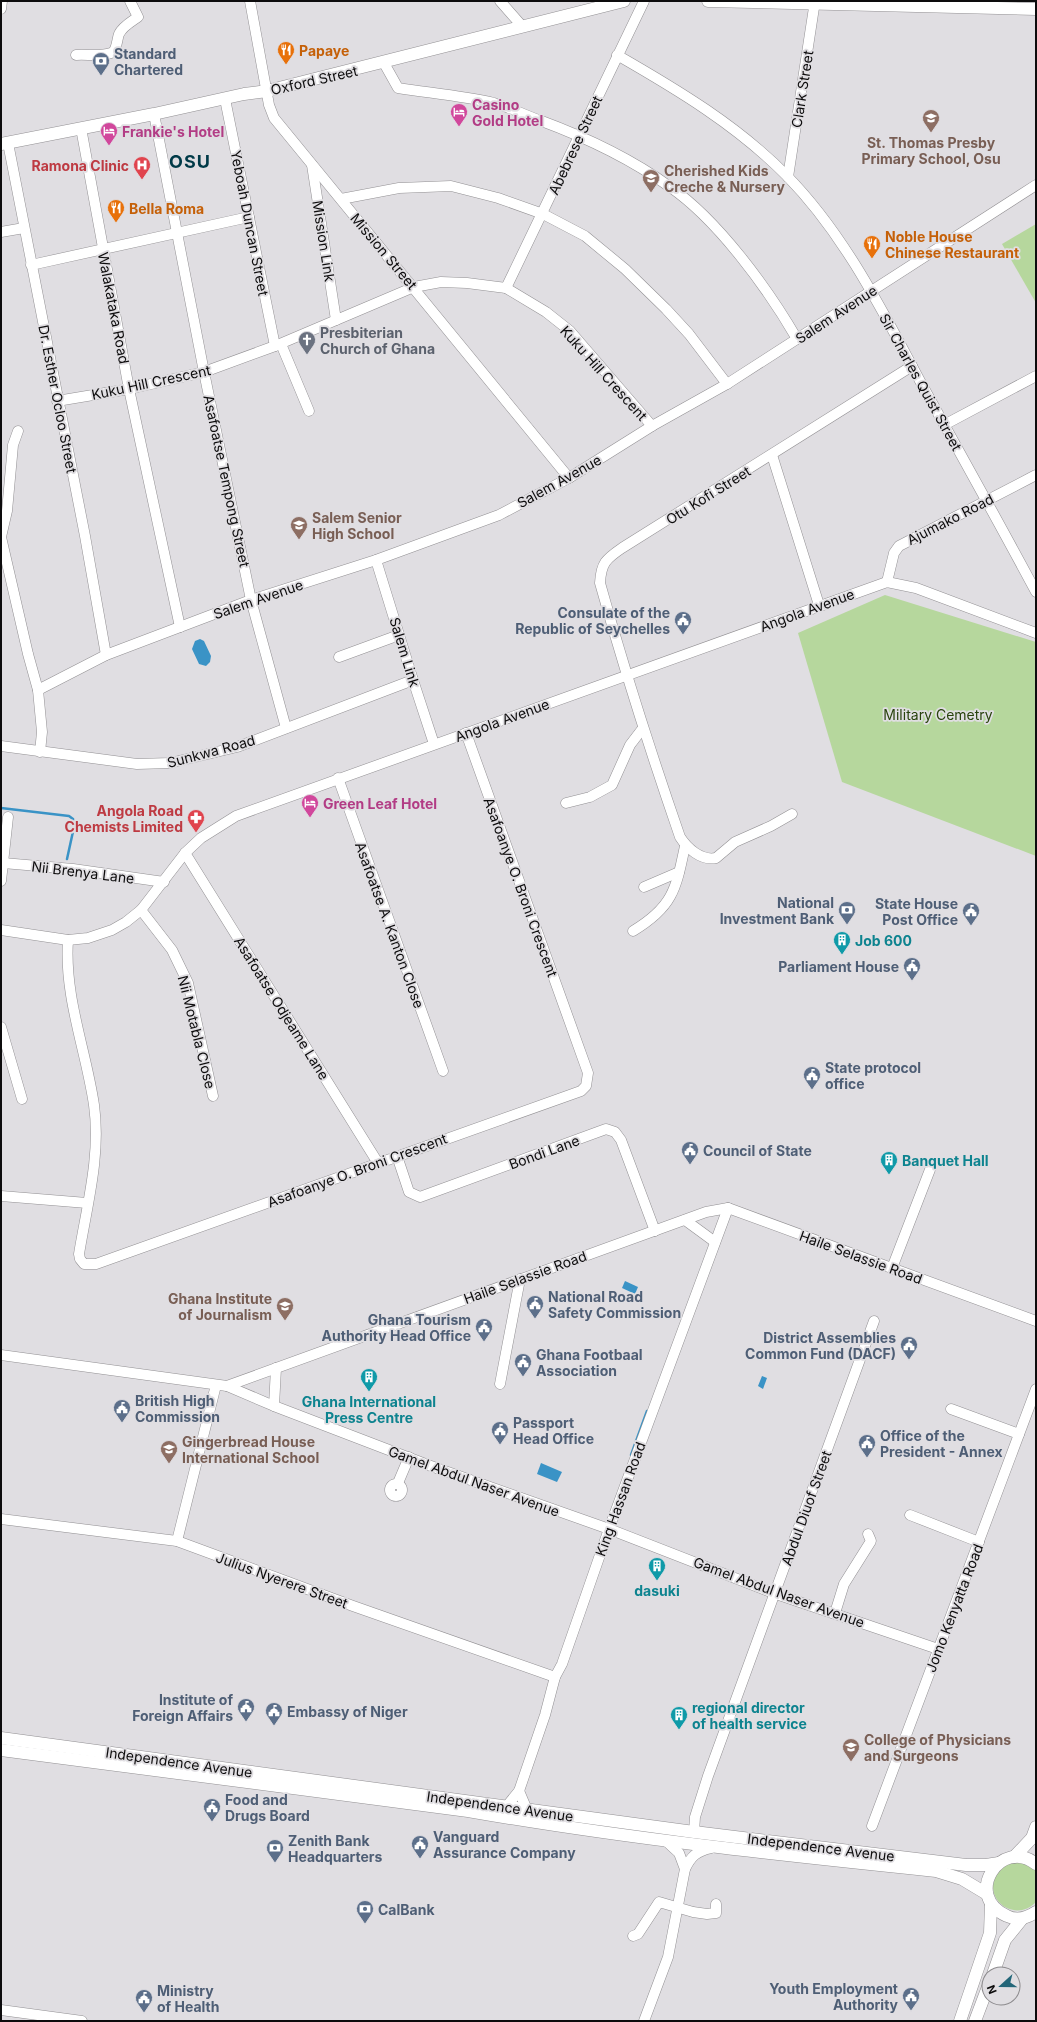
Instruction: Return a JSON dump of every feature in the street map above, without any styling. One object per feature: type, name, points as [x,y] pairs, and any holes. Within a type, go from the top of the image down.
[{"type":"main road","name":"Oxford Street","points":[[4,143],[267,91],[384,63],[522,26],[624,1]]},
{"type":"main road","points":[[708,1],[978,4],[1036,9]]},
{"type":"main road","name":"Independence Avenue","points":[[1,1738],[694,1832],[966,1865],[986,1865],[999,1863],[1014,1857]]},
{"type":"main road","name":"Independence Avenue","points":[[1,1750],[468,1811],[538,1823],[715,1848],[936,1870],[962,1879],[989,1899],[999,1913],[1010,1918],[1022,1919]]},
{"type":"main road","points":[[1014,1857],[1032,1838],[1036,1827]]},
{"type":"main road","points":[[1014,1857],[1023,1858],[1036,1864]]},
{"type":"main road","points":[[960,2021],[988,1944],[990,1933],[987,1882],[991,1871],[999,1863]]},
{"type":"main road","points":[[996,1966],[1005,1940],[1022,1919],[1036,1912]]},
{"type":"main road","points":[[975,2021],[981,2005]]},
{"type":"street","points":[[1,9],[2,1]]},
{"type":"street","points":[[76,55],[98,55],[111,53],[115,50],[120,33],[125,26],[138,17],[130,1]]},
{"type":"street","name":"Mission Street","points":[[250,1],[269,105],[274,118],[414,286],[569,478]]},
{"type":"street","points":[[500,1],[522,26]]},
{"type":"street","name":"Abebrese Street","points":[[506,288],[543,214],[579,135],[644,1]]},
{"type":"street","name":"Clark Street","points":[[788,177],[815,2]]},
{"type":"street","name":"Sir Charles Quist Street","points":[[617,56],[705,108],[755,146],[788,177],[828,225],[871,291],[1036,592]]},
{"type":"street","points":[[384,63],[398,88],[494,103],[579,135],[649,173],[672,188],[702,215],[735,250],[783,314],[798,339]]},
{"type":"street","name":"Yeboah Duncan Street","points":[[225,99],[249,217],[278,345],[309,411]]},
{"type":"street","name":"Asafoatse Tempong Street","points":[[154,114],[204,372],[251,600],[286,728]]},
{"type":"street","name":"Walakataka Road","points":[[81,128],[129,389],[180,627]]},
{"type":"street","name":"Dr. Esther Ocloo Street","points":[[4,143],[24,228],[85,536],[106,655]]},
{"type":"street","name":"Mission Link","points":[[311,163],[336,320]]},
{"type":"street","name":"Salem Avenue","points":[[38,690],[106,655],[251,600],[376,560],[499,514],[569,478],[652,426],[727,384],[1036,185]]},
{"type":"street","points":[[340,199],[399,188],[451,186],[498,198],[543,214],[585,236],[625,268],[689,334],[727,384]]},
{"type":"street","points":[[31,265],[249,217]]},
{"type":"street","points":[[1,232],[24,228]]},
{"type":"street","name":"Kuku Hill Crescent","points":[[58,402],[129,389],[204,372],[278,345],[414,286],[441,282],[454,282],[506,288],[546,312],[570,331],[652,426]]},
{"type":"street","name":"Otu Kofi Street","points":[[685,846],[680,837],[626,676],[600,583],[600,570],[607,558],[912,366]]},
{"type":"street","points":[[944,425],[1036,376]]},
{"type":"street","points":[[18,431],[13,445],[8,511],[1,537],[28,654],[38,690],[42,732],[40,752]]},
{"type":"street","points":[[772,455],[819,606]]},
{"type":"street","name":"Ajumako Road","points":[[887,582],[894,553],[899,546],[1036,475]]},
{"type":"street","name":"Salem Link","points":[[376,560],[434,744]]},
{"type":"street","points":[[1026,573],[1036,570]]},
{"type":"street","points":[[887,582],[916,588],[1036,633]]},
{"type":"street","name":"Angola Avenue","points":[[1,930],[68,940],[88,938],[112,930],[126,922],[141,910],[185,853],[201,838],[236,816],[338,778],[887,582]]},
{"type":"street","points":[[339,657],[399,635]]},
{"type":"street","name":"Sunkwa Road","points":[[1,746],[150,765],[170,763],[237,747],[413,680]]},
{"type":"street","points":[[566,803],[590,797],[612,785],[630,745],[643,728]]},
{"type":"street","name":"Asafoanye O. Broni Crescent","points":[[68,940],[67,970],[76,1024],[89,1079],[95,1126],[94,1160],[79,1254],[80,1259],[84,1264],[96,1264],[581,1092],[588,1081],[588,1073],[466,733]]},
{"type":"street","name":"Asafoatse A. Kanton Close","points":[[338,778],[443,1071]]},
{"type":"street","points":[[633,931],[653,919],[674,891],[680,872],[685,846],[696,853],[716,858],[735,842],[771,826],[792,814]]},
{"type":"street","points":[[1,881],[8,817]]},
{"type":"street","name":"Asafoatse Odjeame Lane","points":[[185,853],[378,1163]]},
{"type":"street","name":"Nii Brenya Lane","points":[[3,863],[73,869],[164,882]]},
{"type":"street","points":[[644,887],[680,872]]},
{"type":"street","name":"Nii Motabla Close","points":[[141,910],[172,950],[188,983],[213,1096]]},
{"type":"street","points":[[1,1027],[22,1099]]},
{"type":"street","name":"Bondi Lane","points":[[398,1156],[409,1192],[420,1197],[606,1129],[615,1132],[622,1140],[655,1231]]},
{"type":"street","points":[[892,1268],[932,1167]]},
{"type":"street","points":[[1,1196],[87,1203]]},
{"type":"street","name":"Haile Selassie Road","points":[[227,1386],[685,1220],[711,1211],[728,1208],[1036,1321]]},
{"type":"street","name":"King Hassan Road","points":[[506,1807],[519,1792],[545,1715],[555,1677],[562,1664],[609,1529],[728,1208]]},
{"type":"street","points":[[685,1220],[715,1242]]},
{"type":"street","points":[[500,1384],[520,1279]]},
{"type":"street","name":"Abdul Diuof Street","points":[[694,1832],[696,1817],[708,1776],[776,1594],[874,1321]]},
{"type":"street","name":"Gamel Abdul Naser Avenue","points":[[1,1355],[227,1386],[274,1406],[409,1457],[609,1529],[776,1594],[938,1649]]},
{"type":"street","points":[[274,1406],[276,1368]]},
{"type":"street","points":[[177,1541],[216,1385]]},
{"type":"street","name":"Jomo Kenyatta Road","points":[[872,1826],[1036,1389]]},
{"type":"street","points":[[951,1409],[1019,1434]]},
{"type":"street","points":[[398,1483],[409,1457]]},
{"type":"street","points":[[910,1516],[979,1542]]},
{"type":"street","name":"Julius Nyerere Street","points":[[1,1519],[177,1541],[360,1609],[555,1677]]},
{"type":"street","points":[[835,1613],[844,1584],[871,1540],[868,1534]]},
{"type":"street","points":[[519,1792],[527,1810]]},
{"type":"street","points":[[666,1841],[679,1853],[685,1870]]},
{"type":"street","points":[[644,2021],[668,1957],[685,1870],[690,1859],[695,1854],[701,1850],[715,1848]]},
{"type":"street","points":[[633,1936],[638,1934],[644,1926],[657,1903],[662,1902],[693,1912],[714,1914],[717,1910],[716,1904]]},
{"type":"street","points":[[1,2010],[82,2021]]},
{"type":"green space","points":[[1036,224],[1036,303],[1002,244]]},
{"type":"green space","name":"Military Cemetry","points":[[885,595],[1036,642],[1036,856],[842,782],[798,633]]},
{"type":"green space","points":[[1016,1860],[1036,1869],[1036,1902],[1028,1908],[1011,1910],[998,1901],[994,1893],[993,1884],[1000,1868]]},
{"type":"water","points":[[200,639],[204,641],[211,656],[210,662],[206,666],[199,664],[192,649],[195,641]]},
{"type":"water","points":[[625,1281],[638,1287],[635,1294],[622,1288]]},
{"type":"water","points":[[762,1376],[767,1378],[763,1389],[758,1386]]},
{"type":"water","points":[[541,1463],[562,1472],[557,1482],[537,1474]]},
{"type":"waterway","points":[[1,808],[69,816],[73,819],[74,827],[67,859]]},
{"type":"waterway","points":[[631,1455],[647,1411]]},
{"type":"place","name":"Papaye","points":[[286,65]]},
{"type":"place","name":"Standard Chartered","points":[[101,76]]},
{"type":"place","name":"Casino Gold Hotel","points":[[459,127]]},
{"type":"place","name":"St. Thomas Presby Primary School, Osu","points":[[931,133]]},
{"type":"place","name":"Frankie's Hotel","points":[[109,146]]},
{"type":"place","name":"Ramona Clinic","points":[[142,180]]},
{"type":"place","name":"Cherished Kids Creche & Nursery","points":[[651,193]]},
{"type":"place","name":"Bella Roma","points":[[116,223]]},
{"type":"place","name":"Noble House Chinese Restaurant","points":[[872,259]]},
{"type":"place","name":"Presbiterian Church of Ghana","points":[[307,355]]},
{"type":"place","name":"Salem Senior High School","points":[[299,540]]},
{"type":"place","name":"Consulate of the Republic of Seychelles","points":[[683,635]]},
{"type":"place","name":"Green Leaf Hotel","points":[[310,818]]},
{"type":"place","name":"Angola Road Chemists Limited","points":[[196,833]]},
{"type":"place","name":"National Investment Bank","points":[[847,925]]},
{"type":"place","name":"State House Post Office","points":[[971,926]]},
{"type":"place","name":"Job 600","points":[[842,955]]},
{"type":"place","name":"Parliament House","points":[[912,981]]},
{"type":"place","name":"State protocol office","points":[[812,1090]]},
{"type":"place","name":"Council of State","points":[[690,1165]]},
{"type":"place","name":"Banquet Hall","points":[[889,1175]]},
{"type":"place","name":"National Road Safety Commission","points":[[535,1319]]},
{"type":"place","name":"Ghana Institute of Journalism","points":[[285,1321]]},
{"type":"place","name":"Ghana Tourism Authority Head Office","points":[[484,1342]]},
{"type":"place","name":"District Assemblies Common Fund (DACF)","points":[[909,1360]]},
{"type":"place","name":"Ghana Footbaal Association","points":[[523,1377]]},
{"type":"place","name":"Ghana International Press Centre","points":[[369,1392]]},
{"type":"place","name":"British High Commission","points":[[122,1423]]},
{"type":"place","name":"Passport Head Office","points":[[500,1445]]},
{"type":"place","name":"Office of the President - Annex","points":[[867,1458]]},
{"type":"place","name":"Gingerbread House International School","points":[[169,1464]]},
{"type":"place","name":"dasuki","points":[[657,1581]]},
{"type":"place","name":"Institute of Foreign Affairs","points":[[246,1722]]},
{"type":"place","name":"Embassy of Niger","points":[[274,1726]]},
{"type":"place","name":"regional director of health service","points":[[679,1730]]},
{"type":"place","name":"College of Physicians and Surgeons","points":[[851,1762]]},
{"type":"place","name":"Food and Drugs Board","points":[[212,1822]]},
{"type":"place","name":"Vanguard Assurance Company","points":[[420,1859]]},
{"type":"place","name":"Zenith Bank Headquarters","points":[[275,1863]]},
{"type":"place","name":"CalBank","points":[[365,1924]]},
{"type":"place","name":"Youth Employment Authority","points":[[911,2011]]},
{"type":"place","name":"Ministry of Health","points":[[144,2013]]},
{"type":"district","name":"OSU","points":[[190,161]]}]
